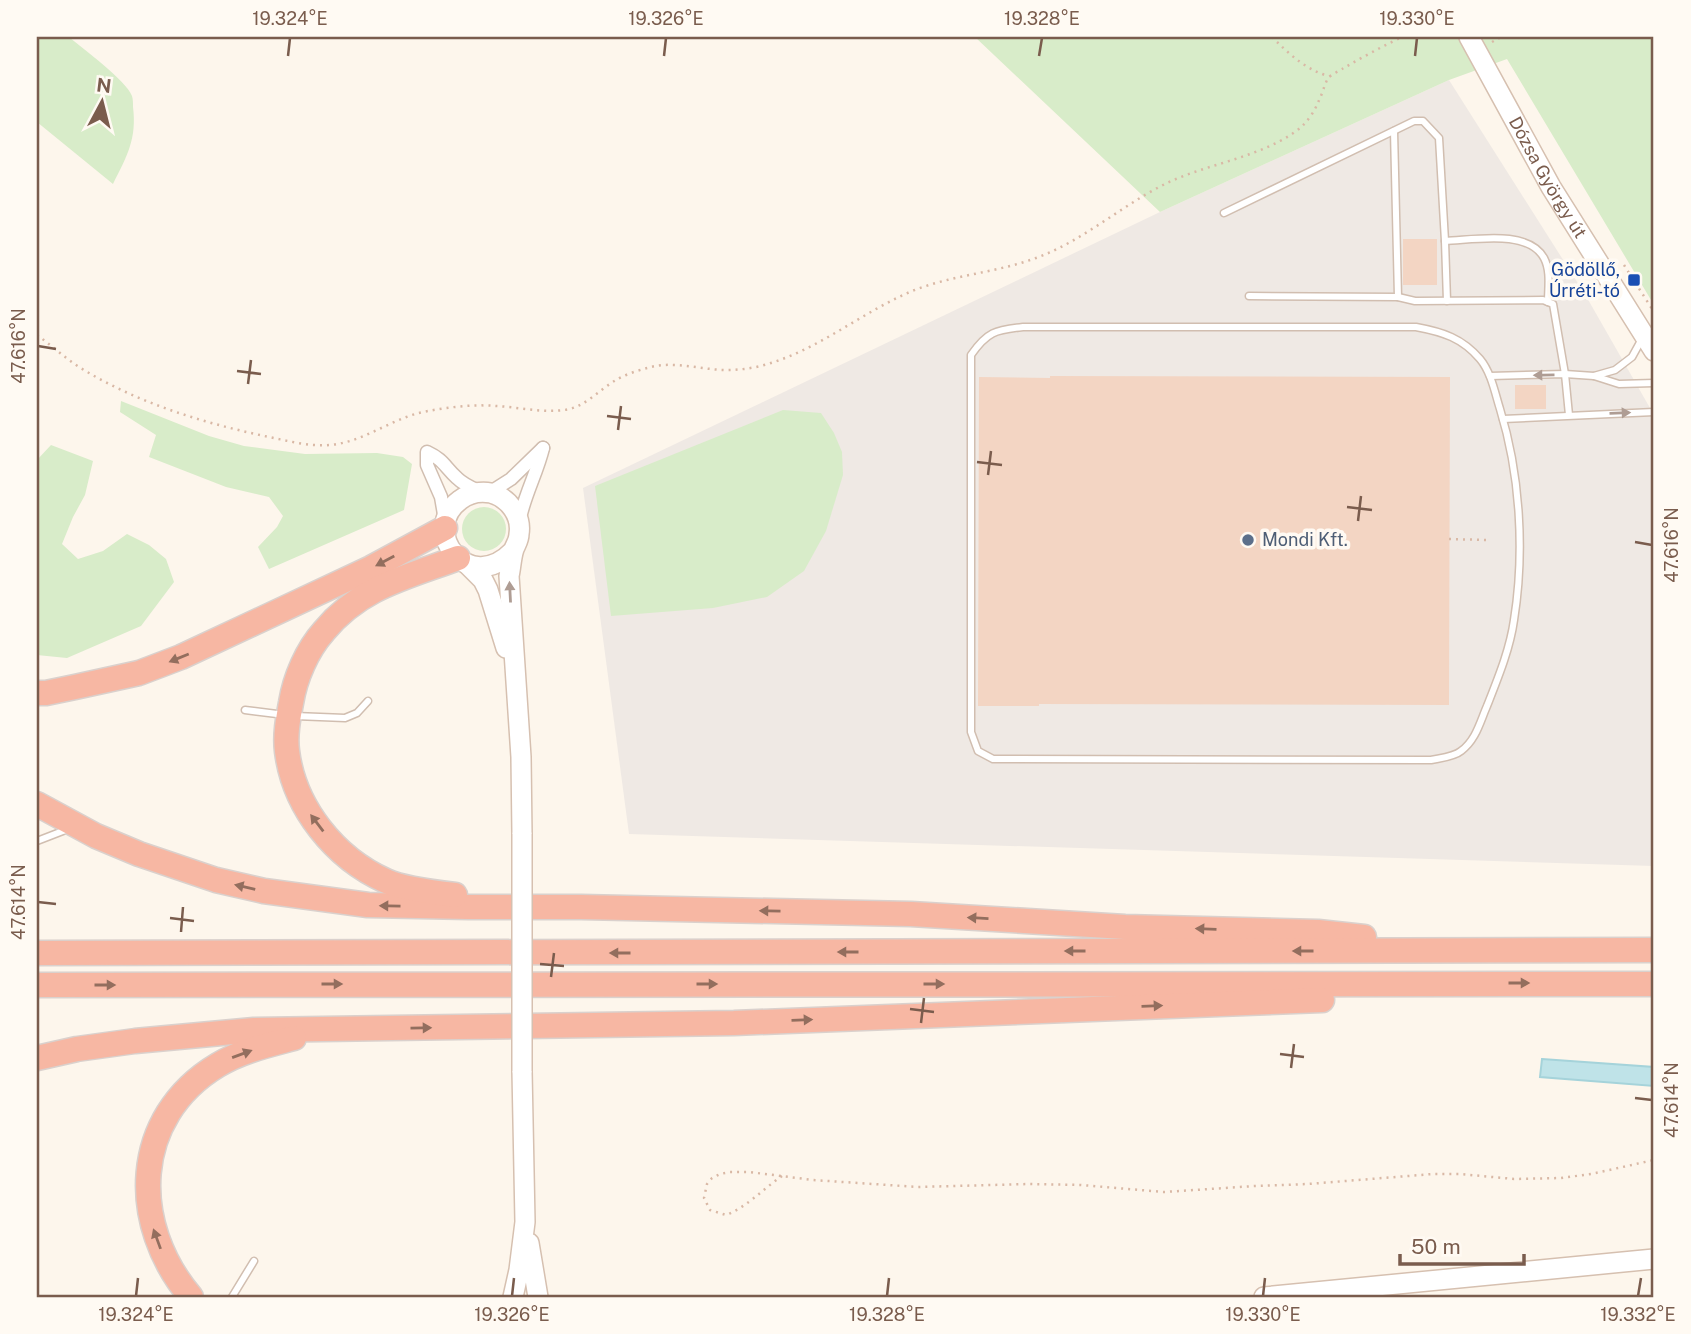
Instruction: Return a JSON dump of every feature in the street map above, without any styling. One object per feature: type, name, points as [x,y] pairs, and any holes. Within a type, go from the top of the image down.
[{"type":"highway","points":[[37,692],[139,673],[181,657],[360,574],[445,525]]},
{"type":"highway","points":[[463,561],[374,589],[352,603],[323,632],[301,668],[288,715],[287,751],[297,791],[317,825],[346,858],[389,883],[443,894],[581,906]]},
{"type":"highway","points":[[37,804],[76,826],[139,854],[216,880],[264,891],[368,905],[581,906],[911,914],[1125,927],[1318,932],[1493,950]]},
{"type":"highway","points":[[37,953],[1654,950]]},
{"type":"highway","points":[[37,1058],[89,1047],[254,1030],[734,1023],[1348,999],[1451,983]]},
{"type":"highway","points":[[37,985],[1654,984]]},
{"type":"highway","points":[[191,1297],[167,1264],[150,1220],[148,1175],[165,1117],[185,1091],[217,1065],[245,1052],[328,1029]]},
{"type":"street","name":"Dózsa György út","points":[[1469,37],[1551,187],[1649,344]]},
{"type":"street","points":[[445,525],[455,504],[463,498],[485,492],[511,479],[543,448],[522,506],[520,532],[513,551],[493,566],[480,567],[463,561]]},
{"type":"street","points":[[515,683],[488,590],[482,580],[451,550],[446,540],[441,497],[428,465],[427,452],[440,458],[464,484],[496,495],[509,503],[519,522]]},
{"type":"street","points":[[513,551],[509,576],[522,834],[525,1222],[538,1297]]},
{"type":"street","points":[[513,1297],[525,1222]]},
{"type":"street","points":[[1264,1297],[1654,1259]]},
{"type":"lane","points":[[1224,213],[1414,121],[1423,121],[1439,138],[1447,301]]},
{"type":"lane","points":[[1394,131],[1398,297]]},
{"type":"lane","points":[[1446,241],[1513,239],[1532,245],[1545,260],[1548,272],[1548,302]]},
{"type":"lane","points":[[1250,296],[1398,297],[1415,301],[1543,300],[1553,304],[1569,415]]},
{"type":"lane","points":[[1023,327],[1416,327],[1440,331],[1462,341],[1482,361],[1490,376],[1503,419],[1518,497],[1519,558],[1514,621],[1503,665],[1475,737],[1460,753],[1431,760],[993,759],[978,751],[971,732],[971,355],[981,340],[1000,329],[1023,327]]},
{"type":"lane","points":[[1594,376],[1615,370],[1649,344]]},
{"type":"lane","points":[[1490,376],[1565,374],[1594,376],[1619,384],[1654,383]]},
{"type":"lane","points":[[1503,419],[1653,410]]},
{"type":"lane","points":[[245,710],[345,718],[357,713],[368,701]]},
{"type":"lane","points":[[37,841],[76,826]]},
{"type":"lane","points":[[232,1297],[254,1261]]},
{"type":"path","points":[[1272,37],[1301,64],[1329,76]]},
{"type":"path","points":[[37,335],[78,366],[148,402],[229,428],[310,445],[325,446],[348,442],[406,417],[429,411],[496,406],[541,410],[573,409],[617,380],[653,366],[675,365],[727,370],[756,367],[776,361],[808,349],[913,291],[1038,257],[1065,245],[1173,180],[1256,152],[1292,133],[1312,116],[1329,76],[1402,37]]},
{"type":"path","points":[[1624,265],[1654,312]]},
{"type":"path","points":[[1449,539],[1486,540]]},
{"type":"path","points":[[782,1176],[745,1205],[726,1215],[710,1210],[704,1198],[707,1184],[712,1178],[730,1172],[749,1172],[869,1185],[1081,1185],[1164,1192],[1433,1174],[1514,1179],[1561,1178],[1654,1160]]},
{"type":"shaded area","points":[[1449,80],[1586,296],[1654,415],[1654,866],[629,834],[583,488],[1160,212]]},
{"type":"green space","points":[[37,37],[69,37],[113,73],[132,96],[134,129],[127,156],[113,184],[37,122]]},
{"type":"green space","points":[[975,37],[1654,37],[1654,305],[1507,59],[1449,80],[1160,212]]},
{"type":"green space","points":[[121,401],[209,436],[244,446],[305,454],[377,453],[403,457],[412,464],[404,510],[269,569],[258,547],[277,527],[283,516],[269,497],[226,487],[149,457],[156,435],[120,412]]},
{"type":"green space","points":[[783,410],[821,413],[842,452],[843,475],[826,531],[804,571],[767,597],[713,608],[611,616],[595,486]]},
{"type":"green space","points":[[51,445],[93,461],[85,495],[62,544],[78,559],[103,551],[127,534],[149,545],[166,559],[174,582],[141,626],[67,658],[37,655],[37,460]]},
{"type":"green space","points":[[484,507],[493,508],[500,513],[505,520],[505,538],[500,545],[493,550],[484,551],[475,550],[468,545],[463,538],[462,529],[463,520],[468,513],[475,508]]},
{"type":"water","points":[[1542,1059],[1654,1067],[1654,1086],[1540,1077]]},
{"type":"building","points":[[1403,239],[1437,239],[1437,285],[1403,285]]},
{"type":"building","points":[[979,377],[1450,377],[1449,705],[978,706]]},
{"type":"building","points":[[1515,385],[1546,385],[1546,409],[1515,409]]},
{"type":"place","name":"Gödöllő, Úrréti-tó","points":[[1634,280]]},
{"type":"place","name":"Mondi Kft.","points":[[1248,540]]}]
